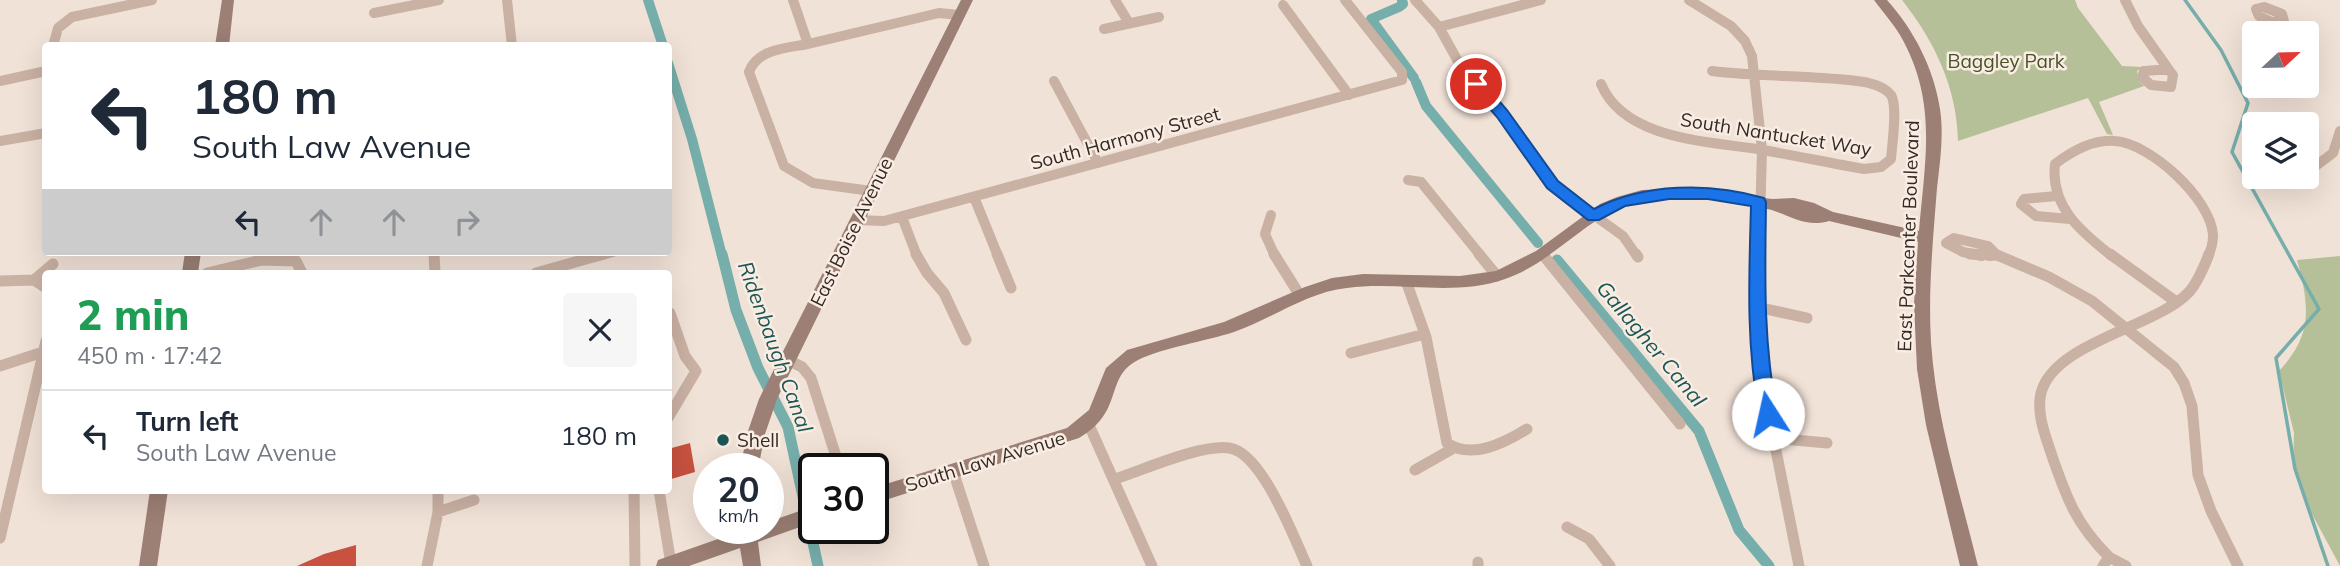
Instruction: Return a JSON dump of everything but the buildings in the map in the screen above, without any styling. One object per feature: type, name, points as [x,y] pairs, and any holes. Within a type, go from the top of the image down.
[{"type":"street","points":[[54,42],[58,28],[66,20],[152,0]]},
{"type":"street","points":[[223,42],[228,0]]},
{"type":"street","points":[[374,13],[439,0]]},
{"type":"street","points":[[507,0],[512,42]]},
{"type":"street","points":[[793,0],[808,44]]},
{"type":"street","name":"East Boise Avenue","points":[[752,453],[768,399],[967,0]]},
{"type":"street","points":[[1115,0],[1129,23]]},
{"type":"street","name":"South Harmony Street","points":[[856,220],[884,221],[1402,79],[1402,72],[1345,0]]},
{"type":"street","points":[[1415,0],[1439,27],[1460,65],[1502,114],[1540,170],[1562,194],[1623,236],[1639,257]]},
{"type":"street","points":[[1439,27],[1541,0]]},
{"type":"street","points":[[1689,0],[1731,26],[1745,41],[1752,57],[1766,203],[1757,307],[1759,365],[1799,566]]},
{"type":"street","name":"East Parkcenter Boulevard","points":[[1880,0],[1911,43],[1932,100],[1934,141],[1926,238],[1923,342],[1931,403],[1969,566]]},
{"type":"street","points":[[2125,0],[2138,26],[2169,70]]},
{"type":"street","points":[[1283,5],[1349,95]]},
{"type":"street","points":[[871,191],[811,184],[794,176],[784,166],[749,66],[764,54],[939,13],[959,15]]},
{"type":"street","points":[[1104,29],[1159,17]]},
{"type":"street","points":[[1712,71],[1754,76]]},
{"type":"street","points":[[0,81],[42,72]]},
{"type":"street","name":"South Nantucket Way","points":[[1601,84],[1607,98],[1623,113],[1655,130],[1682,139],[1762,150],[1864,169],[1881,167],[1891,159],[1894,103],[1890,94],[1881,87],[1858,80],[1754,76]]},
{"type":"street","points":[[1054,81],[1098,163]]},
{"type":"street","points":[[2319,162],[2332,156],[2337,150],[2340,131]]},
{"type":"street","points":[[0,141],[42,134]]},
{"type":"street","points":[[2126,566],[2106,561],[2071,513],[2043,427],[2042,391],[2051,375],[2066,359],[2128,329],[2175,301],[2189,292],[2212,248],[2214,235],[2210,220],[2195,198],[2158,159],[2144,149],[2117,141],[2107,141],[2071,152],[2055,163],[2056,195],[2070,219],[2094,241],[2175,301]]},
{"type":"street","points":[[1408,180],[1421,182],[1497,276]]},
{"type":"street","name":"South Law Avenue","points":[[889,491],[1073,433],[1089,425],[1102,407],[1108,384],[1117,366],[1133,355],[1259,316],[1299,294],[1344,282],[1457,282],[1497,276],[1544,256],[1593,216],[1621,201],[1669,194],[1708,194],[1766,203],[1782,202],[1820,210],[1829,216],[1926,238]]},
{"type":"street","points":[[2056,195],[2030,196],[2021,204],[2029,213],[2039,217],[2070,219]]},
{"type":"street","points":[[974,197],[1011,288]]},
{"type":"street","points":[[1271,215],[1265,234],[1267,243],[1299,294]]},
{"type":"street","points":[[902,216],[915,252],[944,293],[966,340]]},
{"type":"street","points":[[1926,238],[1946,243],[1954,238],[1988,246],[1997,255],[2071,289],[2092,301],[2174,367],[2184,383],[2192,406],[2198,475],[2211,511],[2238,566]]},
{"type":"street","points":[[547,270],[598,256]]},
{"type":"street","points":[[1544,256],[1680,424]]},
{"type":"street","points":[[219,270],[278,258],[296,261],[300,270]]},
{"type":"street","points":[[46,270],[53,264]]},
{"type":"street","points":[[34,280],[42,273]]},
{"type":"street","points":[[0,281],[34,280],[42,285]]},
{"type":"street","points":[[1406,281],[1425,334],[1444,437],[1452,449]]},
{"type":"street","points":[[1757,307],[1807,318]]},
{"type":"street","points":[[672,319],[685,356],[696,371],[672,411]]},
{"type":"street","points":[[1350,353],[1425,334]]},
{"type":"street","points":[[0,366],[42,349]]},
{"type":"street","points":[[0,538],[6,487],[42,359]]},
{"type":"street","points":[[785,368],[802,367],[811,378],[835,453]]},
{"type":"street","points":[[1089,425],[1152,566]]},
{"type":"street","points":[[1415,470],[1452,449],[1469,451],[1512,439],[1527,429]]},
{"type":"street","points":[[1772,438],[1827,443]]},
{"type":"street","points":[[1115,479],[1205,449],[1236,449],[1257,468],[1307,566]]},
{"type":"street","points":[[953,471],[984,566]]},
{"type":"street","points":[[148,566],[158,494]]},
{"type":"street","points":[[427,566],[438,512],[438,494]]},
{"type":"street","points":[[635,494],[638,516],[633,546],[635,566]]},
{"type":"street","points":[[659,494],[668,565],[720,544]]},
{"type":"street","points":[[438,512],[474,500]]},
{"type":"street","points":[[1567,527],[1589,539],[1610,566]]},
{"type":"street","points":[[749,544],[752,566]]},
{"type":"green space","name":"Baggley Park","points":[[1902,0],[2075,0],[2078,8],[2122,66],[2143,67],[2137,71],[2139,81],[2144,86],[2099,102],[2113,135],[2107,134],[2088,98],[1958,141],[1957,121],[1942,66],[1925,32]]},
{"type":"green space","points":[[2340,256],[2340,566],[2304,499],[2293,463],[2294,433],[2279,371],[2298,344],[2306,319],[2304,291],[2297,260]]},
{"type":"waterway","name":"Ridenbaugh Canal","points":[[648,0],[662,42]]},
{"type":"waterway","name":"Gallagher Canal","points":[[1402,0],[1403,4],[1399,7],[1371,19],[1414,78]]},
{"type":"waterway","points":[[2185,0],[2221,50],[2248,103],[2232,152],[2319,309],[2276,358],[2295,469],[2328,566]]},
{"type":"waterway","name":"Ridenbaugh Canal","points":[[672,76],[692,139],[722,256]]},
{"type":"waterway","name":"Gallagher Canal","points":[[1416,82],[1426,106],[1538,243]]},
{"type":"waterway","name":"Ridenbaugh Canal","points":[[722,254],[736,310],[758,368],[788,427],[818,566]]},
{"type":"waterway","name":"Gallagher Canal","points":[[1557,260],[1699,431],[1739,530],[1769,566]]},
{"type":"place","name":"Shell","points":[[723,440]]},
{"type":"route","points":[[1476,84],[1502,114],[1552,185],[1593,216],[1621,201],[1669,194],[1708,194],[1759,202],[1759,365],[1768,414]]}]
